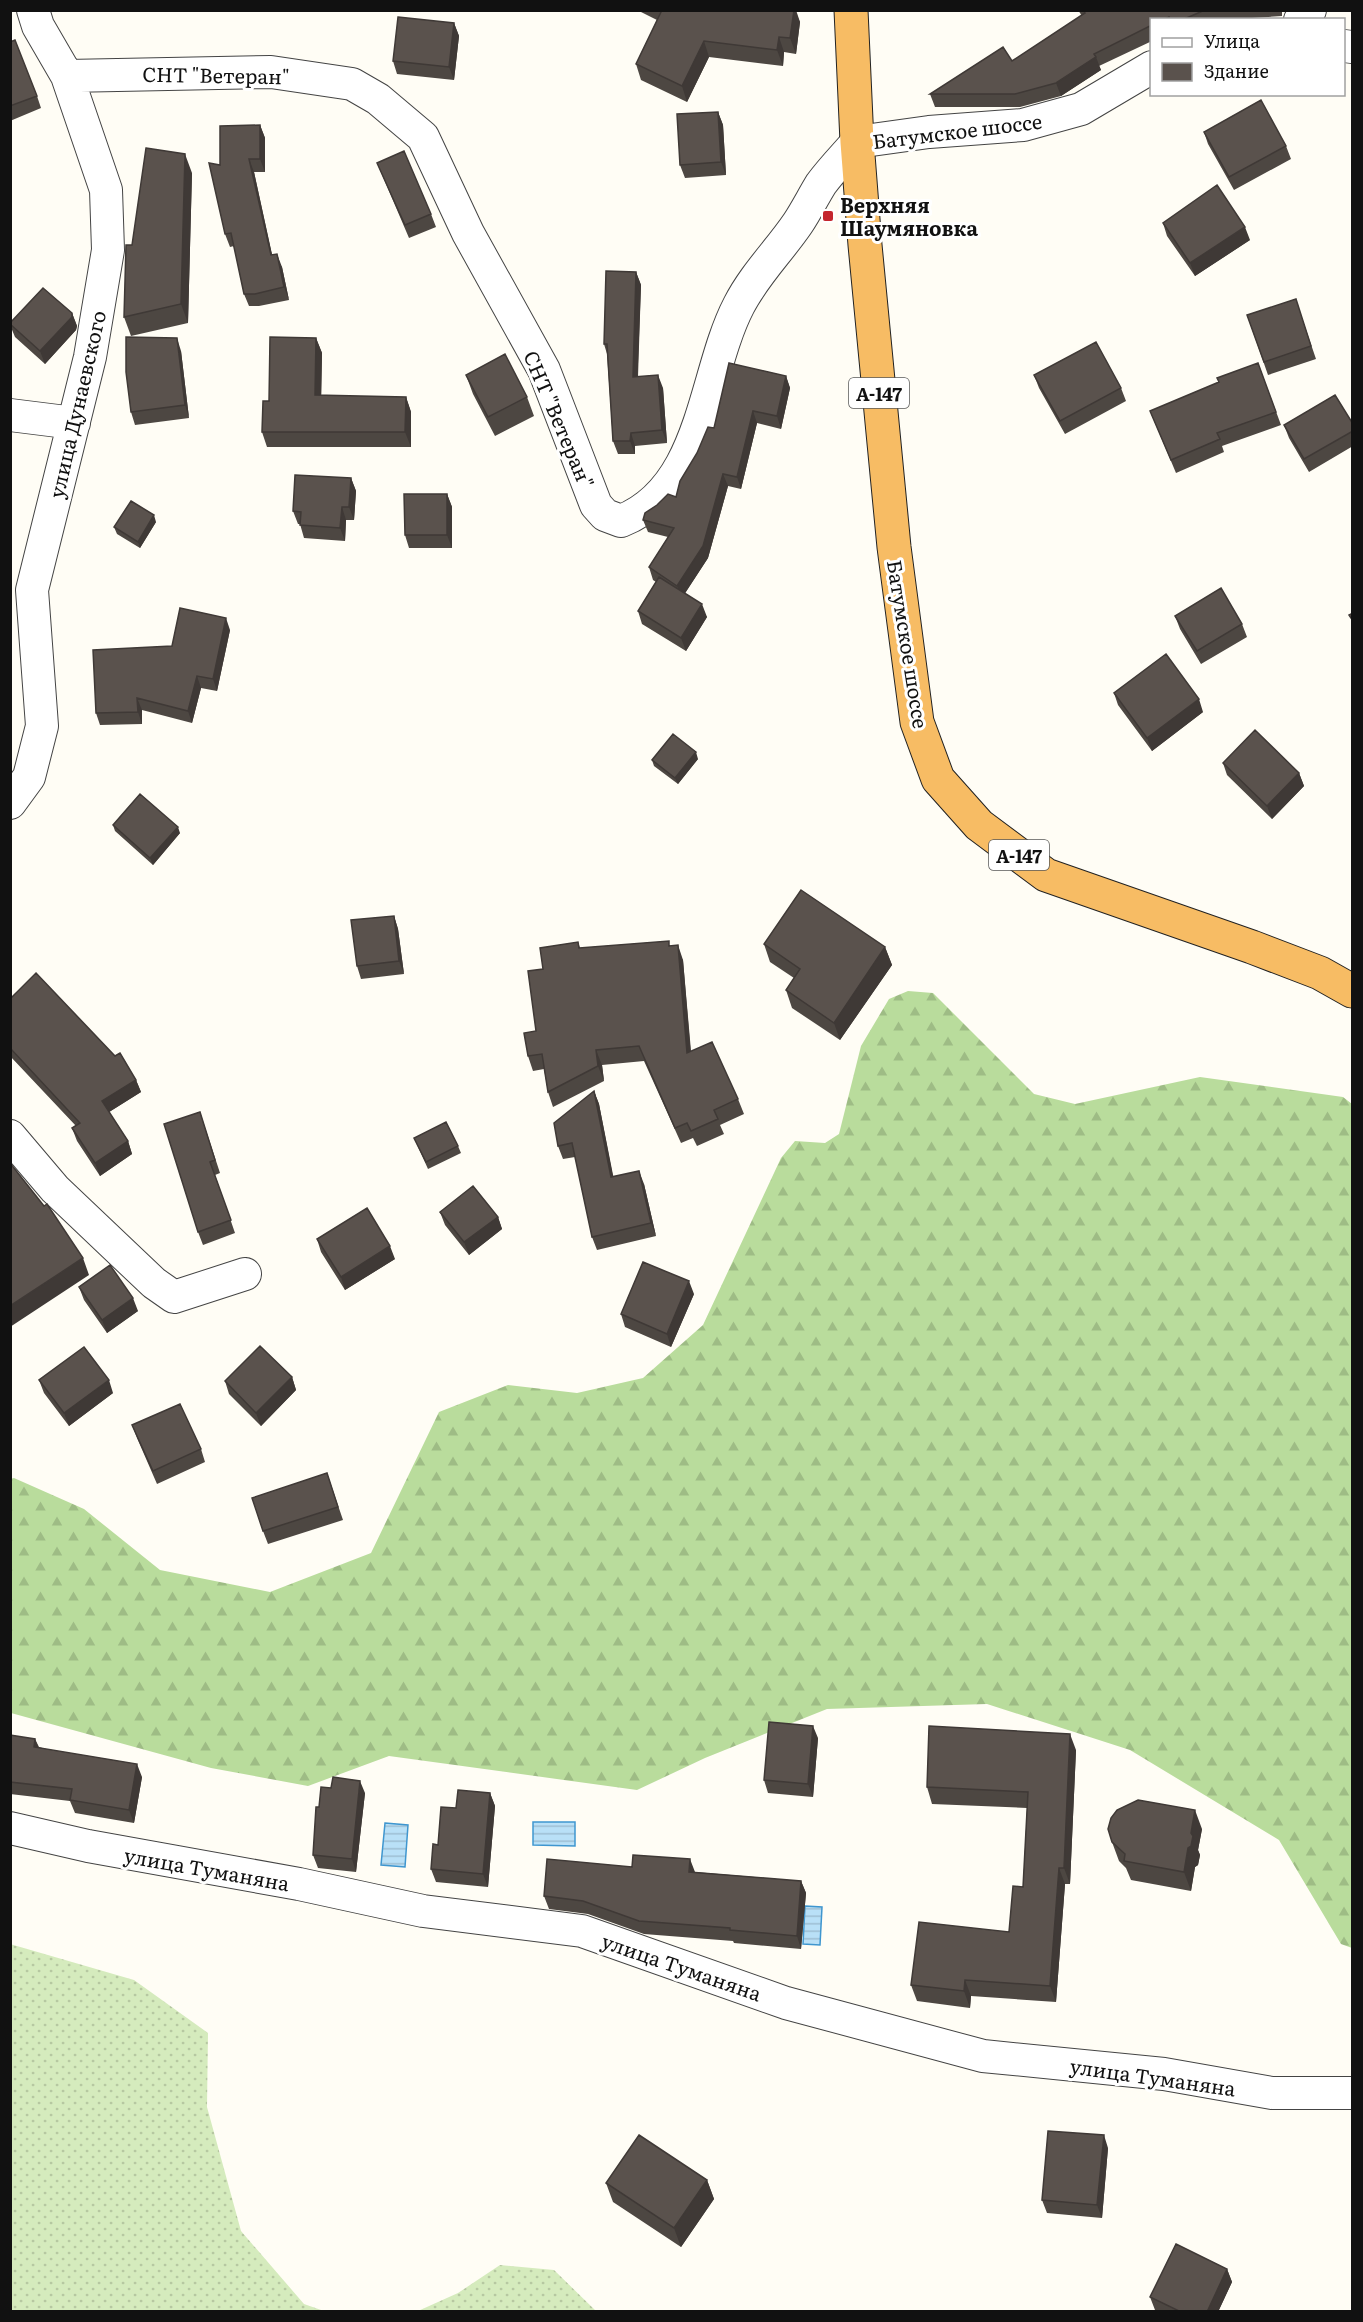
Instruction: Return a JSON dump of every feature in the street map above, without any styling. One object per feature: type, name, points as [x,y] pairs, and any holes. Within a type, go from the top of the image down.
[{"type":"highway","name":"Батумское шоссе","points":[[851,10],[857,142],[894,547],[917,722],[938,779],[979,825],[1046,875],[1252,947],[1320,973],[1353,992]]},
{"type":"street","name":"улица Дунаевского","points":[[10,803],[29,777],[42,726],[32,590],[90,357],[108,250],[106,190],[67,76],[39,26],[33,10]]},
{"type":"street","name":"Батумское шоссе","points":[[857,142],[929,132],[1023,125],[1081,109],[1150,68]]},
{"type":"street","name":"СНТ \"Ветеран\"","points":[[67,76],[271,72],[352,84],[378,99],[423,137],[468,232],[544,370],[596,506],[605,515],[621,521],[640,514],[669,486],[702,420],[717,363],[738,307],[754,280],[797,224],[822,183],[857,142]]},
{"type":"street","points":[[10,415],[74,423]]},
{"type":"street","points":[[10,1136],[54,1189],[154,1283],[174,1297],[245,1274]]},
{"type":"street","name":"улица Туманяна","points":[[10,1828],[88,1846],[299,1884],[423,1911],[582,1931],[786,2003],[983,2056],[1164,2074],[1272,2093],[1353,2093]]},
{"type":"green space","points":[[908,991],[933,993],[1034,1094],[1075,1104],[1200,1077],[1343,1097],[1352,1104],[1352,1948],[1341,1944],[1279,1840],[1130,1750],[987,1704],[827,1709],[705,1758],[637,1790],[389,1756],[308,1786],[211,1768],[11,1713],[10,1479],[14,1478],[84,1509],[160,1570],[270,1592],[371,1553],[439,1412],[508,1385],[577,1393],[643,1378],[703,1325],[781,1158],[795,1141],[825,1143],[839,1134],[861,1046],[889,999]]},
{"type":"green space","points":[[10,1944],[134,1980],[208,2033],[207,2107],[241,2231],[304,2304],[324,2311],[11,2311]]},
{"type":"green space","points":[[500,2265],[554,2270],[596,2311],[418,2311],[458,2293]]},
{"type":"water","points":[[533,1822],[575,1822],[575,1846],[533,1845]]},
{"type":"water","points":[[385,1823],[408,1825],[405,1867],[381,1865]]},
{"type":"water","points":[[805,1906],[822,1907],[820,1945],[803,1944]]},
{"type":"building","points":[[662,10],[794,10],[790,38],[779,37],[777,50],[704,41],[682,86],[636,64]]},
{"type":"building","points":[[1083,10],[1205,10],[1187,18],[1150,18],[1150,26],[1094,54],[1096,57],[1056,83],[1015,94],[930,94],[1003,47],[1012,61],[1085,13]]},
{"type":"building","points":[[398,17],[454,23],[449,67],[393,61]]},
{"type":"building","points":[[15,40],[37,96],[10,106],[10,42]]},
{"type":"building","points":[[1261,100],[1286,146],[1229,177],[1204,132]]},
{"type":"building","points":[[718,112],[721,162],[680,165],[677,114]]},
{"type":"building","points":[[260,125],[260,159],[249,159],[271,255],[277,254],[284,287],[255,294],[244,294],[231,233],[225,234],[209,163],[220,165],[220,126]]},
{"type":"building","points":[[146,148],[185,154],[181,304],[124,317],[126,245],[132,245]]},
{"type":"building","points":[[404,151],[431,214],[405,225],[377,163]]},
{"type":"building","points":[[1217,185],[1245,227],[1190,263],[1163,223]]},
{"type":"building","points":[[606,271],[636,272],[633,377],[658,375],[662,430],[631,433],[630,441],[613,441],[607,344],[604,344]]},
{"type":"building","points":[[43,288],[72,313],[72,317],[40,351],[10,323]]},
{"type":"building","points":[[1296,299],[1311,346],[1264,362],[1247,315]]},
{"type":"building","points":[[126,337],[177,338],[185,405],[131,412],[126,372]]},
{"type":"building","points":[[270,337],[316,338],[315,395],[406,397],[405,432],[262,432],[263,401],[269,401]]},
{"type":"building","points":[[1096,342],[1121,388],[1060,421],[1034,375]]},
{"type":"building","points":[[505,354],[527,397],[488,417],[466,375]]},
{"type":"building","points":[[729,363],[786,376],[777,416],[753,411],[737,477],[723,474],[703,546],[677,586],[649,567],[674,528],[643,520],[645,513],[668,494],[676,497],[680,481],[697,453],[708,427],[714,428]]},
{"type":"building","points":[[1258,363],[1276,412],[1217,433],[1220,439],[1171,460],[1150,411],[1219,382],[1217,378]]},
{"type":"building","points":[[1335,395],[1353,424],[1353,431],[1304,459],[1284,425]]},
{"type":"building","points":[[295,475],[351,478],[349,507],[342,507],[340,528],[300,525],[301,512],[293,511]]},
{"type":"building","points":[[404,494],[447,494],[447,535],[405,535]]},
{"type":"building","points":[[131,501],[154,515],[138,542],[114,527]]},
{"type":"building","points":[[659,577],[702,604],[681,638],[638,611]]},
{"type":"building","points":[[1221,588],[1242,624],[1197,651],[1175,616]]},
{"type":"building","points":[[180,608],[226,618],[213,679],[197,676],[188,711],[137,698],[138,712],[96,713],[93,650],[172,646]]},
{"type":"building","points":[[1166,654],[1199,699],[1147,738],[1114,693]]},
{"type":"building","points":[[1255,730],[1299,773],[1267,806],[1223,763]]},
{"type":"building","points":[[673,734],[696,752],[675,778],[652,760]]},
{"type":"building","points":[[140,794],[178,827],[150,858],[113,825]]},
{"type":"building","points":[[801,890],[885,947],[834,1023],[786,990],[800,969],[764,944]]},
{"type":"building","points":[[394,916],[399,961],[357,966],[351,920]]},
{"type":"building","points":[[669,941],[669,946],[678,945],[687,1053],[712,1042],[738,1099],[714,1110],[718,1119],[691,1131],[687,1123],[675,1128],[639,1046],[596,1050],[598,1066],[548,1092],[542,1054],[528,1056],[524,1033],[536,1031],[528,971],[543,969],[540,948],[578,942],[579,948]]},
{"type":"building","points":[[36,973],[115,1056],[120,1053],[136,1080],[102,1101],[128,1141],[95,1163],[72,1128],[80,1123],[10,1048],[10,999]]},
{"type":"building","points":[[594,1091],[611,1177],[639,1171],[651,1223],[592,1237],[572,1143],[558,1146],[554,1123]]},
{"type":"building","points":[[200,1112],[215,1160],[210,1162],[231,1220],[198,1232],[164,1124]]},
{"type":"building","points":[[446,1122],[458,1146],[426,1162],[414,1138]]},
{"type":"building","points":[[10,1163],[44,1206],[47,1204],[83,1258],[10,1306]]},
{"type":"building","points":[[473,1186],[498,1217],[464,1242],[440,1212]]},
{"type":"building","points":[[367,1208],[390,1246],[341,1277],[317,1239]]},
{"type":"building","points":[[643,1262],[689,1281],[667,1334],[621,1314]]},
{"type":"building","points":[[110,1265],[133,1298],[102,1320],[79,1287]]},
{"type":"building","points":[[260,1346],[292,1377],[256,1413],[225,1381]]},
{"type":"building","points":[[84,1347],[109,1380],[64,1413],[39,1380]]},
{"type":"building","points":[[180,1404],[201,1449],[153,1471],[132,1425]]},
{"type":"building","points":[[327,1473],[338,1507],[263,1531],[252,1498]]},
{"type":"building","points":[[769,1722],[813,1726],[808,1784],[764,1780]]},
{"type":"building","points":[[929,1726],[1070,1734],[1064,1868],[1059,1868],[1050,1986],[965,1980],[964,1991],[911,1985],[919,1922],[1009,1932],[1013,1886],[1023,1887],[1028,1792],[927,1787]]},
{"type":"building","points":[[10,1735],[35,1739],[34,1747],[137,1764],[129,1810],[70,1800],[72,1789],[10,1782]]},
{"type":"building","points":[[333,1777],[360,1781],[352,1859],[313,1855],[316,1807],[319,1807],[321,1787],[331,1788]]},
{"type":"building","points":[[458,1790],[490,1793],[483,1874],[431,1869],[433,1844],[438,1845],[441,1807],[456,1808]]},
{"type":"building","points":[[1138,1800],[1195,1810],[1191,1833],[1193,1836],[1191,1846],[1188,1848],[1184,1872],[1124,1861],[1125,1854],[1112,1842],[1108,1829],[1111,1818],[1117,1810]]},
{"type":"building","points":[[633,1855],[690,1859],[689,1872],[801,1881],[797,1936],[639,1921],[583,1901],[544,1896],[547,1859],[632,1867]]},
{"type":"building","points":[[1048,2131],[1104,2135],[1097,2205],[1042,2200]]},
{"type":"building","points":[[639,2135],[707,2180],[674,2228],[606,2183]]},
{"type":"building","points":[[1176,2244],[1227,2269],[1207,2312],[1181,2312],[1150,2297]]},
{"type":"place","name":"Верхняя Шаумяновка","points":[[828,216]]}]
